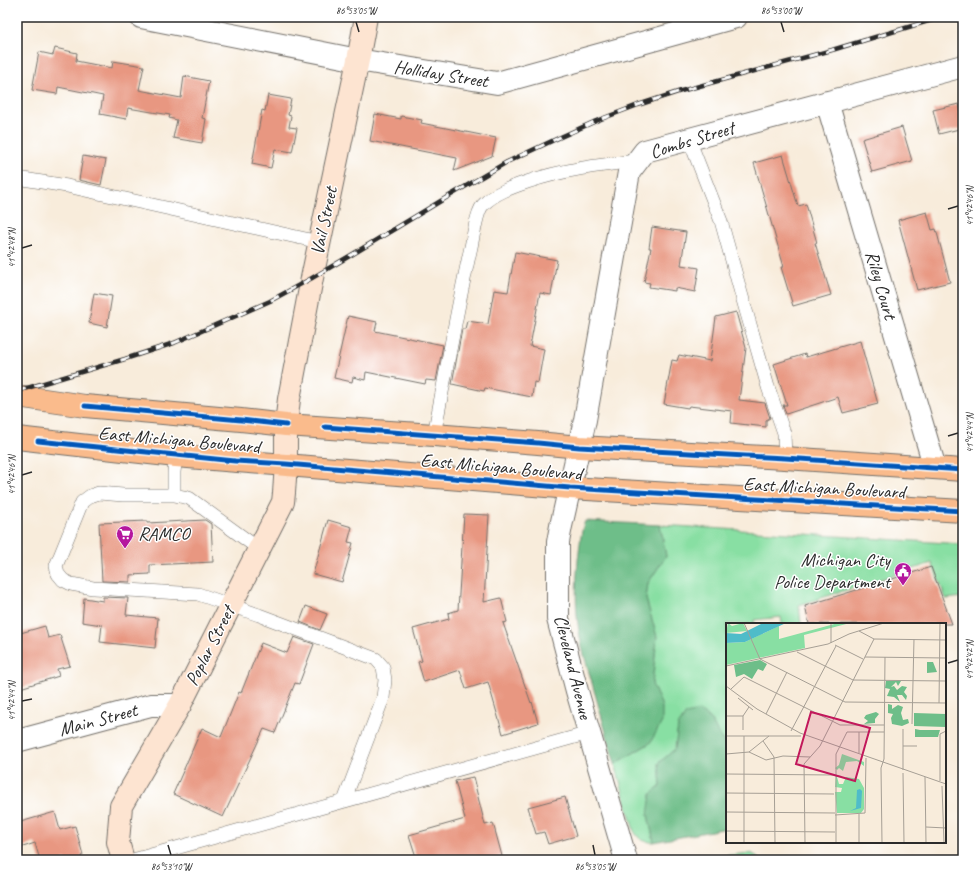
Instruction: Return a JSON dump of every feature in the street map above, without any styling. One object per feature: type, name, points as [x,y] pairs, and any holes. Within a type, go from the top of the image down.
[{"type":"main road","name":"East Michigan Boulevard","points":[[17,396],[85,406],[286,425],[538,443],[579,448],[785,458],[963,470]]},
{"type":"main road","name":"East Michigan Boulevard","points":[[17,438],[176,456],[570,488],[963,511]]},
{"type":"street","name":"Holliday Street","points":[[141,17],[358,60],[497,83],[736,17]]},
{"type":"street","name":"Vail Street","points":[[286,425],[289,399],[366,17]]},
{"type":"street","name":"Combs Street","points":[[579,448],[630,172],[644,151],[963,66]]},
{"type":"street","name":"Riley Court","points":[[827,102],[935,468]]},
{"type":"street","name":"Poplar Street","points":[[123,860],[118,842],[121,806],[180,705],[283,502],[286,464],[286,425]]},
{"type":"street","name":"Cleveland Avenue","points":[[579,448],[558,542],[558,619],[577,691],[626,860]]},
{"type":"street","name":"Main Street","points":[[17,742],[152,705],[180,705]]},
{"type":"lane","points":[[689,139],[721,221],[766,380],[784,433],[785,458]]},
{"type":"lane","points":[[434,435],[460,297],[477,218],[482,205],[496,194],[548,175],[606,164],[637,161]]},
{"type":"lane","points":[[17,178],[67,186],[320,242]]},
{"type":"lane","points":[[174,495],[176,456]]},
{"type":"lane","points":[[259,549],[189,498],[174,495],[123,495],[99,493],[90,496],[82,502],[56,566],[58,574],[63,580],[71,584],[93,588],[198,594],[376,659],[383,667],[385,680],[383,698],[344,801]]},
{"type":"lane","points":[[132,860],[589,733]]},
{"type":"green space","points":[[585,521],[660,525],[666,556],[648,583],[646,599],[657,637],[652,684],[662,706],[662,722],[650,743],[615,764],[584,655],[577,619],[576,585],[578,560],[581,536]]},
{"type":"green space","points":[[660,525],[963,544],[963,597],[946,599],[932,563],[799,605],[801,623],[782,623],[781,617],[754,620],[754,623],[726,623],[726,746],[708,716],[678,727],[675,749],[659,763],[661,786],[648,815],[654,842],[647,842],[638,837],[634,831],[615,764],[650,743],[662,706],[652,685],[657,637],[646,599],[648,583],[666,556]]},
{"type":"green space","points":[[698,711],[708,716],[726,746],[726,828],[654,842],[648,815],[651,794],[661,786],[659,763],[675,749],[678,726],[686,714]]},
{"type":"green space","points":[[751,853],[758,857],[758,860],[706,860],[721,856]]},
{"type":"building","points":[[55,48],[77,53],[76,61],[112,68],[113,61],[144,66],[139,90],[181,98],[184,76],[209,81],[202,118],[206,119],[202,143],[173,138],[177,120],[169,118],[170,115],[128,108],[126,119],[100,114],[103,96],[58,87],[57,94],[32,90],[39,52],[53,55]]},
{"type":"building","points":[[268,95],[291,99],[288,115],[291,116],[289,127],[297,128],[292,152],[275,149],[271,168],[252,164],[262,110],[265,111]]},
{"type":"building","points":[[959,104],[963,128],[939,134],[933,110]]},
{"type":"building","points":[[375,114],[401,119],[401,116],[422,120],[421,123],[496,138],[492,156],[454,171],[457,158],[370,141]]},
{"type":"building","points":[[902,127],[912,161],[872,172],[862,139]]},
{"type":"building","points":[[783,155],[798,206],[806,204],[817,243],[815,243],[831,295],[793,306],[781,267],[784,267],[754,163]]},
{"type":"building","points":[[83,156],[106,160],[101,185],[79,180]]},
{"type":"building","points":[[927,212],[932,230],[936,229],[950,282],[917,290],[898,220]]},
{"type":"building","points":[[652,227],[686,232],[681,265],[699,268],[695,292],[675,288],[675,291],[649,287],[650,283],[644,282],[651,248],[649,248]]},
{"type":"building","points":[[515,252],[557,260],[551,295],[540,293],[530,346],[544,349],[538,383],[534,382],[532,397],[485,388],[484,391],[452,384],[462,329],[465,329],[467,321],[488,324],[494,290],[508,292]]},
{"type":"building","points":[[94,293],[112,296],[107,327],[89,323]]},
{"type":"building","points":[[736,312],[746,348],[739,400],[765,403],[770,418],[766,420],[766,427],[731,423],[732,411],[689,406],[688,408],[664,404],[672,360],[677,361],[679,355],[710,361],[716,317]]},
{"type":"building","points":[[348,316],[377,322],[375,331],[443,345],[436,381],[426,380],[425,384],[366,372],[365,380],[353,377],[352,382],[334,378]]},
{"type":"building","points":[[860,341],[878,404],[843,413],[838,397],[786,414],[783,405],[787,405],[774,364],[805,354],[806,357]]},
{"type":"building","points":[[464,514],[489,515],[484,602],[501,598],[507,622],[503,623],[531,703],[532,702],[538,723],[503,734],[488,682],[466,689],[460,670],[424,682],[418,662],[422,661],[413,629],[449,619],[448,613],[458,610]]},
{"type":"building","points":[[205,520],[211,524],[213,562],[150,565],[150,574],[130,575],[130,582],[102,581],[99,523],[147,521],[147,523]]},
{"type":"building","points":[[328,520],[352,527],[348,542],[353,543],[342,582],[313,574]]},
{"type":"building","name":"Michigan City Police Department","points":[[931,567],[952,624],[809,623],[805,606]]},
{"type":"building","points":[[103,597],[128,598],[126,615],[158,618],[155,648],[100,642],[102,625],[82,622],[84,598],[103,601]]},
{"type":"building","points":[[306,606],[327,614],[320,630],[300,622]]},
{"type":"building","points":[[45,626],[48,638],[60,635],[70,666],[57,669],[59,676],[17,689],[17,634]]},
{"type":"building","points":[[294,637],[314,644],[299,684],[295,683],[275,733],[264,729],[223,817],[173,794],[202,728],[221,737],[261,643],[287,653]]},
{"type":"building","points":[[473,777],[485,825],[493,823],[502,856],[488,860],[417,860],[409,835],[465,819],[455,781]]},
{"type":"building","points":[[565,797],[576,836],[548,844],[544,832],[536,834],[528,807]]},
{"type":"building","points":[[55,812],[60,830],[75,826],[83,855],[81,856],[82,860],[40,860],[35,843],[17,849],[17,823]]},
{"type":"railway","points":[[17,391],[174,343],[270,301],[353,254],[507,162],[596,121],[681,91],[832,50],[942,17]]},
{"type":"cycle path","points":[[85,406],[286,425]]},
{"type":"cycle path","points":[[325,427],[579,447],[785,458],[963,470]]},
{"type":"cycle path","points":[[38,441],[235,461],[570,488],[963,511]]},
{"type":"place","name":"RAMCO","points":[[125,549]]},
{"type":"place","name":"Michigan City Police Department","points":[[903,586]]}]
